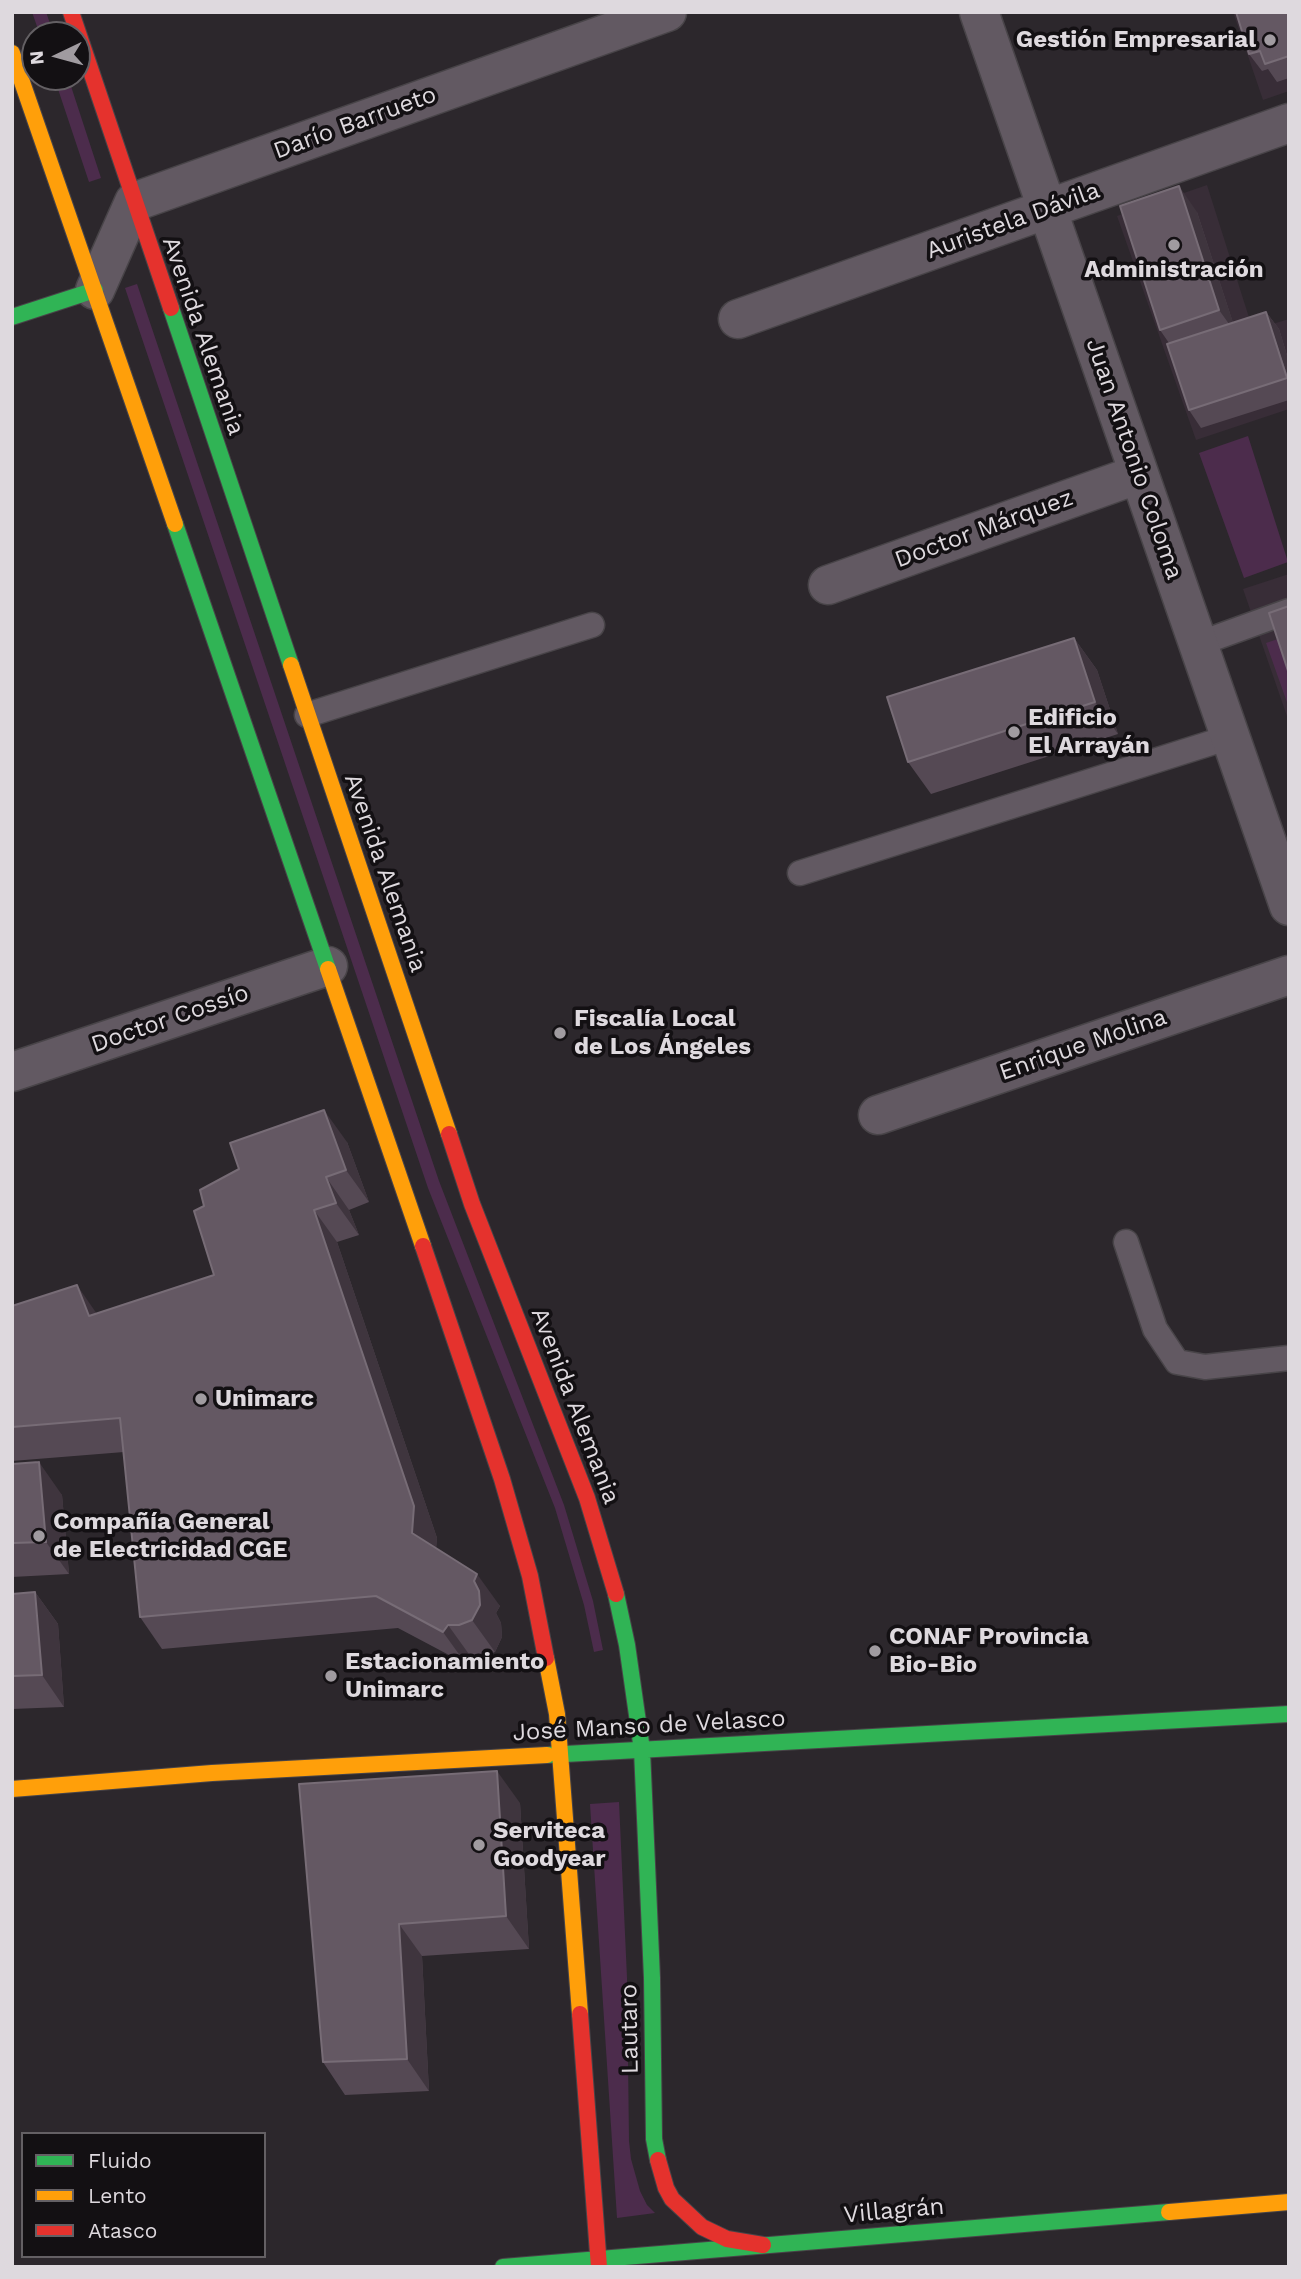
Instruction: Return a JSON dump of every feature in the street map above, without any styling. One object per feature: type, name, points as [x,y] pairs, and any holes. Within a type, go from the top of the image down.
[{"type":"main road","name":"Avenida Alemania","points":[[71,12],[472,1204],[587,1498],[614,1586],[625,1633],[642,1750]]},
{"type":"main road","points":[[12,52],[417,1225],[517,1528],[541,1624],[557,1714],[561,1754]]},
{"type":"main road","points":[[12,317],[94,290]]},
{"type":"main road","name":"José Manso de Velasco","points":[[12,1789],[201,1773],[1289,1714]]},
{"type":"main road","name":"Lautaro","points":[[642,1750],[652,1978],[655,2153],[666,2188],[691,2219],[727,2239],[763,2245]]},
{"type":"main road","name":"Lautaro","points":[[561,1754],[599,2263]]},
{"type":"main road","name":"Villagrán","points":[[503,2267],[599,2263],[763,2245],[1289,2202]]},
{"type":"street","name":"Darío Barrueto","points":[[134,202],[667,12]]},
{"type":"street","name":"Juan Antonio Coloma","points":[[979,12],[1289,906]]},
{"type":"street","name":"Auristela Dávila","points":[[738,319],[1289,122]]},
{"type":"street","points":[[94,290],[134,202]]},
{"type":"street","name":"Doctor Márquez","points":[[828,584],[1139,474]]},
{"type":"street","name":"Doctor Cossío","points":[[12,1072],[328,966]]},
{"type":"street","name":"Enrique Molina","points":[[878,1115],[1289,975]]},
{"type":"lane","points":[[1198,644],[1289,611]]},
{"type":"lane","points":[[307,715],[592,625]]},
{"type":"lane","points":[[800,873],[1230,737]]},
{"type":"lane","points":[[1126,1242],[1155,1329],[1177,1362],[1205,1367],[1289,1358]]},
{"type":"shaded area","points":[[32,12],[46,12],[49,21],[35,21]]},
{"type":"shaded area","name":"Gestión Empresarial","points":[[1233,12],[1289,12],[1289,91],[1263,100]]},
{"type":"shaded area","points":[[59,91],[73,91],[101,178],[89,182]]},
{"type":"shaded area","points":[[1207,185],[1253,330],[1289,319],[1289,409],[1196,440],[1117,216]]},
{"type":"shaded area","points":[[137,284],[439,1181],[564,1505],[593,1601],[603,1650],[594,1652],[584,1605],[555,1508],[428,1188],[125,288]]},
{"type":"shaded area","points":[[1248,436],[1288,562],[1244,578],[1199,453]]},
{"type":"shaded area","points":[[1289,574],[1289,722],[1243,589]]},
{"type":"shaded area","points":[[1281,638],[1289,659],[1289,708],[1266,643]]},
{"type":"shaded area","points":[[619,1802],[627,1978],[629,2141],[640,2191],[647,2205],[655,2213],[617,2218],[590,1804]]},
{"type":"building","name":"Gestión Empresarial","points":[[1236,12],[1289,12],[1289,56],[1265,64],[1260,51],[1249,54]]},
{"type":"building","points":[[1179,186],[1219,310],[1160,330],[1120,206]]},
{"type":"building","points":[[1266,312],[1287,378],[1189,410],[1167,344]]},
{"type":"building","points":[[1289,606],[1289,674],[1269,613]]},
{"type":"building","points":[[1074,638],[1095,702],[908,762],[887,697]]},
{"type":"building","name":"Unimarc","points":[[324,1110],[346,1170],[326,1177],[336,1203],[314,1210],[414,1506],[412,1533],[477,1574],[474,1581],[479,1591],[480,1605],[472,1620],[459,1625],[448,1625],[443,1632],[376,1596],[140,1617],[120,1418],[12,1427],[12,1306],[77,1285],[89,1316],[214,1275],[194,1211],[204,1206],[200,1190],[239,1169],[230,1143]]},
{"type":"building","points":[[39,1462],[46,1542],[12,1543],[12,1464]]},
{"type":"building","points":[[35,1592],[42,1675],[12,1676],[12,1594]]},
{"type":"building","points":[[497,1771],[506,1916],[399,1924],[407,2059],[323,2062],[299,1784]]},
{"type":"traffic: fast","points":[[12,317],[95,290]]},
{"type":"traffic: fast","points":[[171,308],[291,665]]},
{"type":"traffic: fast","points":[[175,524],[328,969]]},
{"type":"traffic: fast","points":[[616,1594],[627,1645],[642,1750],[652,1978],[654,2139],[658,2160]]},
{"type":"traffic: fast","points":[[547,1755],[1289,1714]]},
{"type":"traffic: fast","points":[[503,2267],[1169,2212]]},
{"type":"traffic: slow","points":[[12,53],[175,524]]},
{"type":"traffic: slow","points":[[291,665],[449,1134]]},
{"type":"traffic: slow","points":[[328,969],[423,1246]]},
{"type":"traffic: slow","points":[[546,1658],[557,1714],[580,2014]]},
{"type":"traffic: slow","points":[[12,1789],[212,1773],[547,1755]]},
{"type":"traffic: slow","points":[[1169,2212],[1289,2202]]},
{"type":"traffic: jam","points":[[71,12],[171,308]]},
{"type":"traffic: jam","points":[[449,1134],[472,1204],[587,1498],[616,1594]]},
{"type":"traffic: jam","points":[[423,1246],[502,1479],[530,1576],[546,1658]]},
{"type":"traffic: jam","points":[[580,2014],[599,2267]]},
{"type":"traffic: jam","points":[[658,2160],[672,2199],[702,2227],[727,2239],[763,2245]]},
{"type":"place","name":"Gestión Empresarial","points":[[1270,40]]},
{"type":"place","name":"Administración","points":[[1174,245]]},
{"type":"place","name":"Edificio El Arrayán","points":[[1014,732]]},
{"type":"place","name":"Fiscalía Local de Los Ángeles","points":[[560,1033]]},
{"type":"place","name":"Unimarc","points":[[201,1399]]},
{"type":"place","name":"Compañía General de Electricidad CGE","points":[[39,1536]]},
{"type":"place","name":"CONAF Provincia Bio-Bio","points":[[875,1651]]},
{"type":"place","name":"Estacionamiento Unimarc","points":[[331,1676]]},
{"type":"place","name":"Serviteca Goodyear","points":[[479,1845]]}]
